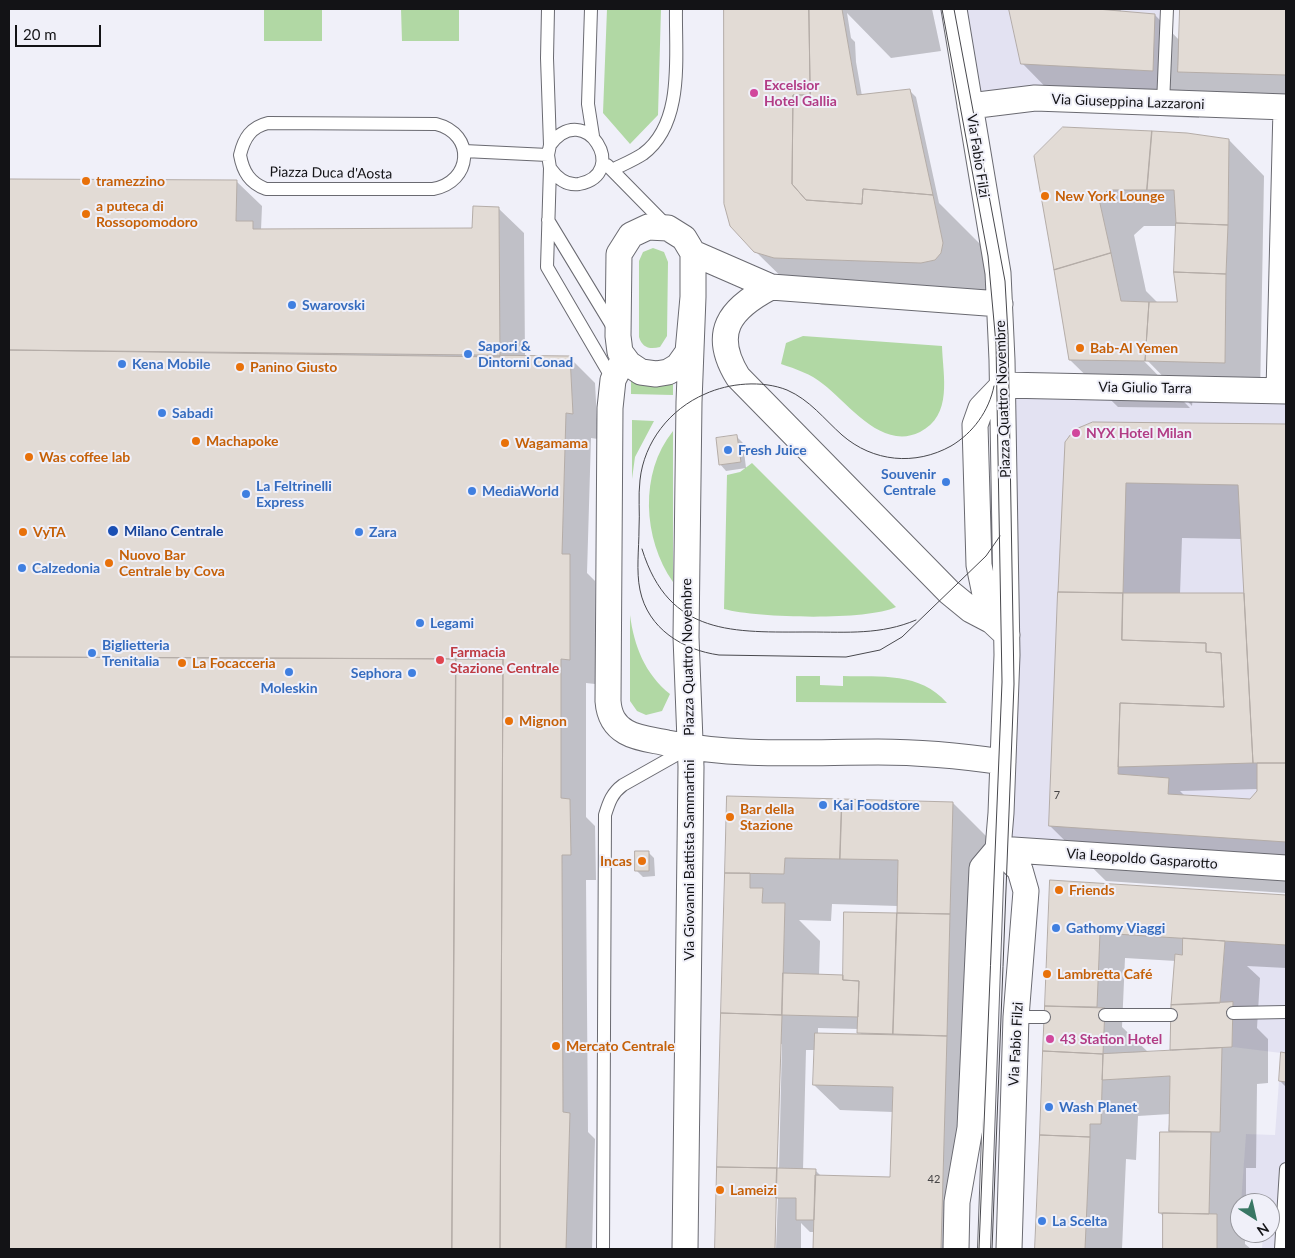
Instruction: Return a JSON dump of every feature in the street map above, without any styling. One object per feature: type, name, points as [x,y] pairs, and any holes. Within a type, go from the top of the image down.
[{"type":"street","name":"Via Fabio Filzi","points":[[954,9],[998,274],[1000,304]]},
{"type":"street","name":"Via Giuseppina Lazzaroni","points":[[970,106],[1035,98],[1286,107]]},
{"type":"street","points":[[1283,391],[1286,107]]},
{"type":"street","name":"Piazza Quattro Novembre","points":[[690,748],[686,637],[693,253],[684,238],[668,228],[654,226],[642,228],[631,235],[621,248],[619,261],[621,347],[613,380],[610,408],[609,709],[615,723],[628,733],[690,748],[765,753],[880,752],[956,756],[1003,762],[1005,542],[1000,304],[771,287],[693,253]]},
{"type":"street","points":[[771,287],[745,304],[724,333],[726,352],[738,377],[949,592],[971,610],[1004,631]]},
{"type":"street","name":"Piazza Quattro Novembre","points":[[621,347],[641,372],[656,374],[668,372],[678,366],[688,352],[692,297]]},
{"type":"street","points":[[1003,384],[981,408],[975,425],[979,565],[987,604],[1004,631]]},
{"type":"street","name":"Via Giulio Tarra","points":[[1003,384],[1283,391]]},
{"type":"street","name":"Via Giovanni Battista Sammartini","points":[[685,1249],[690,748]]},
{"type":"street","name":"Via Fabio Filzi","points":[[1003,762],[998,849],[1020,870],[1026,891],[1016,1016],[1008,1249]]},
{"type":"street","points":[[956,1249],[957,1202],[970,1128],[982,868],[998,849]]},
{"type":"street","name":"Via Leopoldo Gasparotto","points":[[998,849],[1286,868]]},
{"type":"lane","points":[[548,9],[547,58],[550,168],[547,267],[613,380]]},
{"type":"lane","points":[[591,9],[588,104],[593,136],[607,166],[668,228]]},
{"type":"lane","points":[[550,168],[555,176],[565,183],[574,184],[586,182],[607,166],[644,154],[669,118],[674,90],[676,9]]},
{"type":"lane","points":[[1163,104],[1167,9]]},
{"type":"lane","name":"Piazza Duca d'Aosta","points":[[268,123],[436,124],[448,127],[456,133],[464,151],[464,159],[458,175],[446,186],[433,189],[266,189],[249,179],[240,155],[249,132],[258,125],[268,123]]},
{"type":"lane","points":[[549,150],[556,138],[572,130],[582,131],[593,136]]},
{"type":"lane","points":[[464,151],[549,150]]},
{"type":"lane","points":[[548,220],[621,347]]},
{"type":"lane","name":"Via Giovanni Battista Sammartini","points":[[603,1249],[606,815],[609,800],[623,785],[668,757],[690,748]]},
{"type":"lane","name":"Via Fabio Filzi","points":[[984,1249],[998,849]]},
{"type":"lane","points":[[1233,1013],[1286,1012]]},
{"type":"lane","points":[[1105,1015],[1171,1014]]},
{"type":"lane","points":[[1016,1016],[1044,1017]]},
{"type":"lane","points":[[1281,1249],[1286,1169]]},
{"type":"shaded area","points":[[956,9],[1162,9],[1159,100],[974,102]]},
{"type":"shaded area","points":[[1008,389],[1286,395],[1286,865],[1003,846]]},
{"type":"shaded area","points":[[1225,941],[1286,945],[1286,1249],[1262,1249],[1262,1243],[1280,1243],[1280,1193],[1242,1193],[1246,1134],[1275,1135],[1281,1053],[1232,1047],[1233,1003],[1220,1003]]},
{"type":"green space","points":[[264,9],[322,9],[322,41],[264,41]]},
{"type":"green space","points":[[401,9],[459,9],[459,41],[402,41]]},
{"type":"green space","points":[[607,9],[661,9],[658,115],[630,144],[603,113]]},
{"type":"green space","points":[[653,248],[664,252],[668,262],[667,336],[660,347],[652,348],[646,347],[639,337],[639,261],[643,252]]},
{"type":"green space","points":[[803,336],[942,346],[944,394],[938,416],[920,432],[906,436],[892,435],[867,423],[818,380],[781,364],[786,343]]},
{"type":"green space","points":[[631,380],[673,381],[673,395],[631,394]]},
{"type":"green space","points":[[632,420],[654,421],[635,457],[632,479]]},
{"type":"green space","points":[[673,431],[673,582],[663,565],[656,546],[649,506],[654,466],[662,448]]},
{"type":"green space","points":[[752,463],[896,607],[861,614],[811,617],[761,614],[724,609],[727,475],[740,472]]},
{"type":"green space","points":[[630,615],[634,638],[642,659],[654,678],[670,694],[662,711],[646,715],[637,711],[630,701]]},
{"type":"green space","points":[[796,676],[820,676],[820,685],[843,686],[843,676],[899,678],[925,686],[947,703],[796,702]]},
{"type":"building","points":[[724,9],[809,9],[810,95],[793,95],[792,184],[806,200],[862,204],[863,189],[933,195],[943,243],[941,253],[935,260],[921,263],[774,258],[754,252],[730,226],[724,204]]},
{"type":"building","points":[[809,9],[842,9],[857,95],[910,89],[933,195],[863,189],[862,204],[806,200],[792,184],[793,95],[810,95]]},
{"type":"building","points":[[1009,9],[1097,9],[1155,14],[1153,71],[1021,64]]},
{"type":"building","points":[[1180,9],[1286,9],[1286,75],[1178,72]]},
{"type":"building","points":[[1063,127],[1152,131],[1147,190],[1108,190],[1099,199],[1111,253],[1054,270],[1034,156]]},
{"type":"building","points":[[1152,131],[1187,133],[1229,139],[1228,225],[1176,223],[1174,190],[1147,190]]},
{"type":"building","points":[[9,179],[237,180],[236,221],[253,221],[253,229],[472,228],[473,206],[499,207],[500,357],[9,350]]},
{"type":"building","points":[[1176,223],[1228,225],[1226,274],[1174,272]]},
{"type":"building","points":[[1111,253],[1121,301],[1149,302],[1145,361],[1069,360],[1054,270]]},
{"type":"building","points":[[1174,272],[1226,274],[1225,363],[1145,361],[1149,302],[1177,302]]},
{"type":"building","name":"Milano Centrale","points":[[9,350],[570,356],[573,414],[566,413],[562,554],[570,554],[570,660],[561,659],[561,798],[570,799],[571,855],[562,855],[563,1112],[570,1113],[566,1249],[500,1249],[503,659],[9,657]]},
{"type":"building","points":[[1093,422],[1286,424],[1286,763],[1253,763],[1238,485],[1126,483],[1123,593],[1058,592],[1065,442],[1074,430]]},
{"type":"building","name":"Fresh Juice","points":[[737,435],[741,462],[719,465],[716,438]]},
{"type":"building","points":[[1058,592],[1123,593],[1122,640],[1206,643],[1206,652],[1221,653],[1224,707],[1120,703],[1118,774],[1169,778],[1168,794],[1250,799],[1257,791],[1257,763],[1286,763],[1286,842],[1049,826]]},
{"type":"building","points":[[1123,593],[1244,593],[1253,763],[1118,767],[1120,703],[1224,707],[1221,653],[1206,652],[1206,643],[1122,640]]},
{"type":"building","points":[[9,657],[456,659],[452,1249],[9,1249]]},
{"type":"building","points":[[456,659],[503,659],[500,1249],[452,1249]]},
{"type":"building","points":[[727,796],[842,799],[840,859],[785,858],[784,874],[725,873]]},
{"type":"building","points":[[842,799],[953,802],[950,914],[897,913],[898,860],[840,859]]},
{"type":"building","name":"Incas","points":[[635,851],[649,851],[649,871],[635,871]]},
{"type":"building","points":[[725,873],[750,873],[750,888],[763,888],[762,903],[785,903],[782,1015],[721,1013]]},
{"type":"building","points":[[1050,880],[1286,895],[1286,945],[1100,933],[1097,1007],[1045,1006]]},
{"type":"building","points":[[844,912],[897,913],[893,1034],[857,1033],[859,981],[843,980]]},
{"type":"building","points":[[897,913],[950,914],[947,1036],[893,1034]]},
{"type":"building","points":[[1183,938],[1225,941],[1220,1003],[1171,1005],[1175,954],[1182,955]]},
{"type":"building","points":[[783,973],[843,975],[843,980],[859,981],[858,1017],[782,1015]]},
{"type":"building","points":[[1233,1002],[1232,1047],[1170,1050],[1171,1005]]},
{"type":"building","points":[[1045,1006],[1105,1008],[1103,1054],[1043,1051]]},
{"type":"building","points":[[721,1013],[782,1015],[777,1168],[717,1167]]},
{"type":"building","points":[[815,1033],[947,1036],[941,1249],[813,1249],[815,1175],[890,1177],[893,1087],[813,1085]]},
{"type":"building","points":[[1222,1048],[1220,1132],[1169,1131],[1170,1076],[1102,1080],[1103,1054]]},
{"type":"building","points":[[1043,1051],[1103,1054],[1101,1124],[1090,1124],[1090,1137],[1040,1135]]},
{"type":"building","points":[[1281,1052],[1286,1053],[1286,1082],[1279,1081]]},
{"type":"building","points":[[1160,1132],[1211,1132],[1209,1214],[1159,1213]]},
{"type":"building","points":[[1040,1135],[1090,1137],[1085,1249],[1035,1249]]},
{"type":"building","points":[[717,1167],[777,1168],[775,1249],[715,1249]]},
{"type":"building","points":[[777,1168],[816,1169],[814,1220],[796,1220],[796,1198],[776,1198]]},
{"type":"building","points":[[1163,1213],[1217,1214],[1217,1249],[1163,1249]]},
{"type":"tram line","points":[[942,9],[988,256],[996,344],[1002,682],[979,1249]]},
{"type":"tram line","points":[[954,9],[1005,281],[1008,334],[1014,684],[992,1249]]},
{"type":"tram line","points":[[994,386],[984,413],[973,428],[959,441],[923,457],[909,458],[881,456],[867,451],[842,435],[803,399],[777,387],[756,384],[735,385],[714,390],[692,400],[661,428],[653,440],[643,466],[639,492],[639,583],[644,604],[659,626],[680,643],[693,648],[719,655],[846,657],[880,650],[902,637],[986,556],[1000,536]]},
{"type":"tram line","points":[[642,549],[654,578],[669,599],[687,614],[708,624],[731,629],[755,631],[851,632],[890,628],[916,620]]},
{"type":"place","name":"Excelsior Hotel Gallia","points":[[754,93]]},
{"type":"place","name":"tramezzino","points":[[86,181]]},
{"type":"place","name":"New York Lounge","points":[[1045,196]]},
{"type":"place","name":"a puteca di Rossopomodoro","points":[[86,214]]},
{"type":"place","name":"Swarovski","points":[[292,305]]},
{"type":"place","name":"Bab-Al Yemen","points":[[1080,348]]},
{"type":"place","name":"Sapori & Dintorni Conad","points":[[468,354]]},
{"type":"place","name":"Kena Mobile","points":[[122,364]]},
{"type":"place","name":"Panino Giusto","points":[[240,367]]},
{"type":"place","name":"Sabadi","points":[[162,413]]},
{"type":"place","name":"NYX Hotel Milan","points":[[1076,433]]},
{"type":"place","name":"Machapoke","points":[[196,441]]},
{"type":"place","name":"Wagamama","points":[[505,443]]},
{"type":"place","name":"Fresh Juice","points":[[728,450]]},
{"type":"place","name":"Was coffee lab","points":[[29,457]]},
{"type":"place","name":"Souvenir Centrale","points":[[946,482]]},
{"type":"place","name":"MediaWorld","points":[[472,491]]},
{"type":"place","name":"La Feltrinelli Express","points":[[246,494]]},
{"type":"place","name":"Milano Centrale","points":[[113,531]]},
{"type":"place","name":"VyTA","points":[[23,532]]},
{"type":"place","name":"Zara","points":[[359,532]]},
{"type":"place","name":"Nuovo Bar Centrale by Cova","points":[[109,563]]},
{"type":"place","name":"Calzedonia","points":[[22,568]]},
{"type":"place","name":"Legami","points":[[420,623]]},
{"type":"place","name":"Biglietteria Trenitalia","points":[[92,653]]},
{"type":"place","name":"Farmacia Stazione Centrale","points":[[440,660]]},
{"type":"place","name":"La Focacceria","points":[[182,663]]},
{"type":"place","name":"Moleskin","points":[[289,672]]},
{"type":"place","name":"Sephora","points":[[412,673]]},
{"type":"place","name":"Mignon","points":[[509,721]]},
{"type":"place","name":"Kai Foodstore","points":[[823,805]]},
{"type":"place","name":"Bar della Stazione","points":[[730,817]]},
{"type":"place","name":"Incas","points":[[642,861]]},
{"type":"place","name":"Friends","points":[[1059,890]]},
{"type":"place","name":"Gathomy Viaggi","points":[[1056,928]]},
{"type":"place","name":"Lambretta Café","points":[[1047,974]]},
{"type":"place","name":"43 Station Hotel","points":[[1050,1039]]},
{"type":"place","name":"Mercato Centrale","points":[[556,1046]]},
{"type":"place","name":"Wash Planet","points":[[1049,1107]]},
{"type":"place","name":"Lameizi","points":[[720,1190]]},
{"type":"place","name":"La Scelta","points":[[1042,1221]]}]
